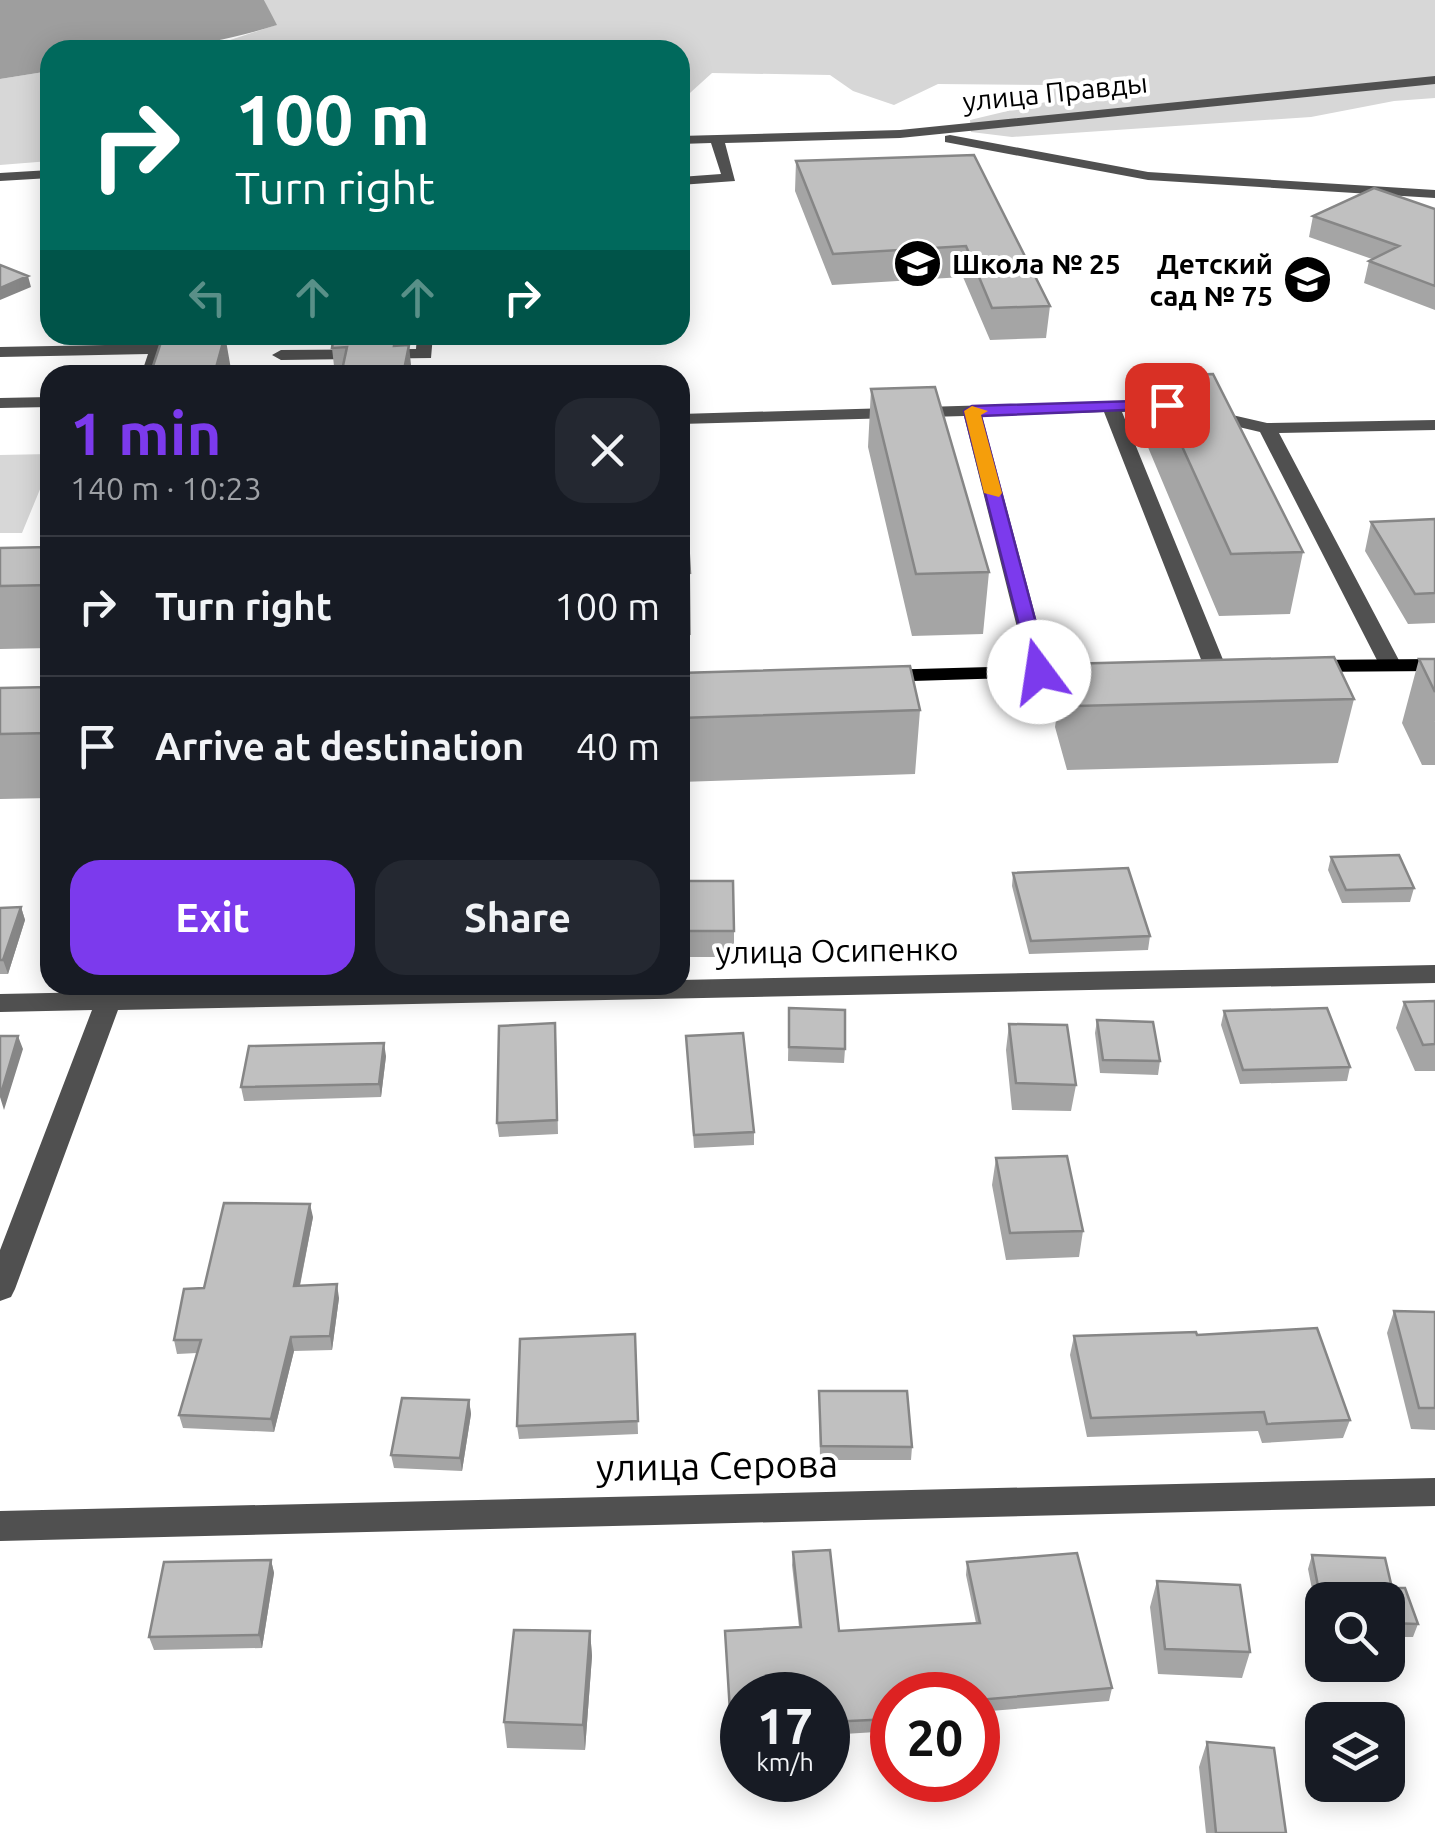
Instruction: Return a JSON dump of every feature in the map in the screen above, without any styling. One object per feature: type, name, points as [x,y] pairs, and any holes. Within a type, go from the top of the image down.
[{"type":"main road","points":[[1274,666],[1435,664]]},
{"type":"main road","points":[[857,676],[1117,670]]},
{"type":"street","name":"улица Правды","points":[[690,140],[900,134],[1435,80]]},
{"type":"street","points":[[900,134],[996,144],[1102,170],[1179,179],[1435,194]]},
{"type":"street","points":[[690,180],[730,178],[717,140]]},
{"type":"street","points":[[0,176],[40,174]]},
{"type":"street","points":[[277,365],[284,345]]},
{"type":"street","points":[[281,355],[425,354],[425,345]]},
{"type":"street","points":[[0,352],[158,349],[153,365]]},
{"type":"street","points":[[0,403],[40,402]]},
{"type":"street","points":[[690,419],[1167,405],[1267,428],[1435,425]]},
{"type":"street","points":[[1112,407],[1215,667]]},
{"type":"street","points":[[972,411],[1039,672]]},
{"type":"street","points":[[1267,428],[1391,666]]},
{"type":"street","name":"улица Осипенко","points":[[690,985],[1435,974]]},
{"type":"street","name":"улица Осипенко","points":[[0,1003],[90,995]]},
{"type":"street","points":[[0,1289],[111,995]]},
{"type":"street","name":"улица Серова","points":[[0,1526],[1435,1492]]},
{"type":"shaded area","points":[[0,0],[264,0],[277,25],[218,40],[40,40],[40,73],[0,79]]},
{"type":"shaded area","points":[[264,0],[1435,0],[1435,98],[1394,101],[1311,117],[1012,137],[971,132],[970,120],[1054,100],[1052,85],[938,84],[894,105],[853,91],[830,75],[712,73],[690,93],[690,40],[230,40],[276,25]]},
{"type":"shaded area","points":[[40,73],[40,162],[0,165],[0,79]]},
{"type":"shaded area","points":[[40,454],[40,489],[22,533],[0,533],[0,455]]},
{"type":"building","points":[[974,155],[1050,306],[992,308],[966,246],[833,254],[796,161]]},
{"type":"building","points":[[1374,188],[1435,209],[1435,286],[1369,261],[1399,246],[1313,216]]},
{"type":"building","points":[[0,265],[28,276],[0,288]]},
{"type":"building","points":[[160,345],[222,345],[217,365],[153,365]]},
{"type":"building","points":[[332,345],[409,345],[405,365],[343,365],[347,347],[332,348]]},
{"type":"building","points":[[1213,374],[1303,552],[1231,554],[1150,376]]},
{"type":"building","points":[[935,387],[989,572],[916,574],[871,389]]},
{"type":"building","points":[[1435,519],[1435,593],[1415,594],[1371,522]]},
{"type":"building","points":[[40,547],[40,585],[0,586],[0,548]]},
{"type":"building","points":[[1334,657],[1354,699],[1076,706],[1064,664]]},
{"type":"building","points":[[1419,659],[1435,659],[1435,692]]},
{"type":"building","points":[[910,666],[920,710],[690,718],[690,673]]},
{"type":"building","points":[[40,687],[40,733],[0,734],[0,688]]},
{"type":"building","points":[[1399,855],[1414,888],[1346,890],[1331,857]]},
{"type":"building","points":[[1128,868],[1150,936],[1031,941],[1013,873]]},
{"type":"building","points":[[690,881],[733,881],[734,931],[690,931]]},
{"type":"building","points":[[21,907],[3,960],[0,960],[0,908]]},
{"type":"building","points":[[1435,1001],[1435,1044],[1423,1045],[1404,1002]]},
{"type":"building","points":[[789,1008],[845,1010],[845,1049],[789,1047]]},
{"type":"building","points":[[1327,1008],[1350,1067],[1243,1070],[1224,1011]]},
{"type":"building","points":[[1097,1020],[1153,1022],[1160,1061],[1103,1060]]},
{"type":"building","points":[[555,1023],[557,1120],[497,1123],[499,1026]]},
{"type":"building","points":[[1009,1024],[1067,1025],[1076,1085],[1016,1083]]},
{"type":"building","points":[[743,1033],[754,1132],[694,1135],[686,1036]]},
{"type":"building","points":[[0,1036],[18,1036],[0,1097]]},
{"type":"building","points":[[384,1043],[379,1084],[241,1087],[249,1046]]},
{"type":"building","points":[[1067,1156],[1083,1231],[1010,1233],[996,1158]]},
{"type":"building","points":[[224,1203],[310,1204],[294,1286],[337,1284],[330,1336],[291,1337],[271,1419],[179,1415],[201,1340],[174,1340],[184,1289],[204,1288]]},
{"type":"building","points":[[1394,1311],[1435,1312],[1435,1408],[1419,1408]]},
{"type":"building","points":[[1317,1328],[1350,1420],[1267,1424],[1264,1412],[1091,1418],[1074,1336],[1196,1332],[1197,1335]]},
{"type":"building","points":[[635,1334],[638,1421],[517,1426],[520,1339]]},
{"type":"building","points":[[819,1391],[907,1391],[912,1447],[821,1446]]},
{"type":"building","points":[[402,1398],[469,1400],[460,1458],[391,1455]]},
{"type":"building","points":[[830,1550],[839,1631],[980,1623],[967,1562],[1077,1553],[1112,1688],[1000,1698],[1000,1672],[870,1672],[870,1720],[850,1721],[850,1672],[728,1672],[725,1631],[801,1627],[793,1552]]},
{"type":"building","points":[[1312,1555],[1385,1558],[1391,1582],[1317,1582]]},
{"type":"building","points":[[271,1560],[259,1635],[149,1637],[164,1562]]},
{"type":"building","points":[[1157,1581],[1240,1585],[1250,1652],[1165,1649]]},
{"type":"building","points":[[1405,1588],[1418,1624],[1405,1624]]},
{"type":"building","points":[[514,1630],[590,1631],[583,1725],[504,1722]]},
{"type":"building","points":[[1207,1742],[1274,1748],[1286,1833],[1216,1833]]},
{"type":"slow traffic","points":[[980,411],[972,411],[993,493]]},
{"type":"place","name":"Школа № 25","points":[[917,264]]},
{"type":"place","name":"Детский сад № 75","points":[[1308,280]]},
{"type":"route","points":[[1039,672],[972,411],[1167,405]]}]
